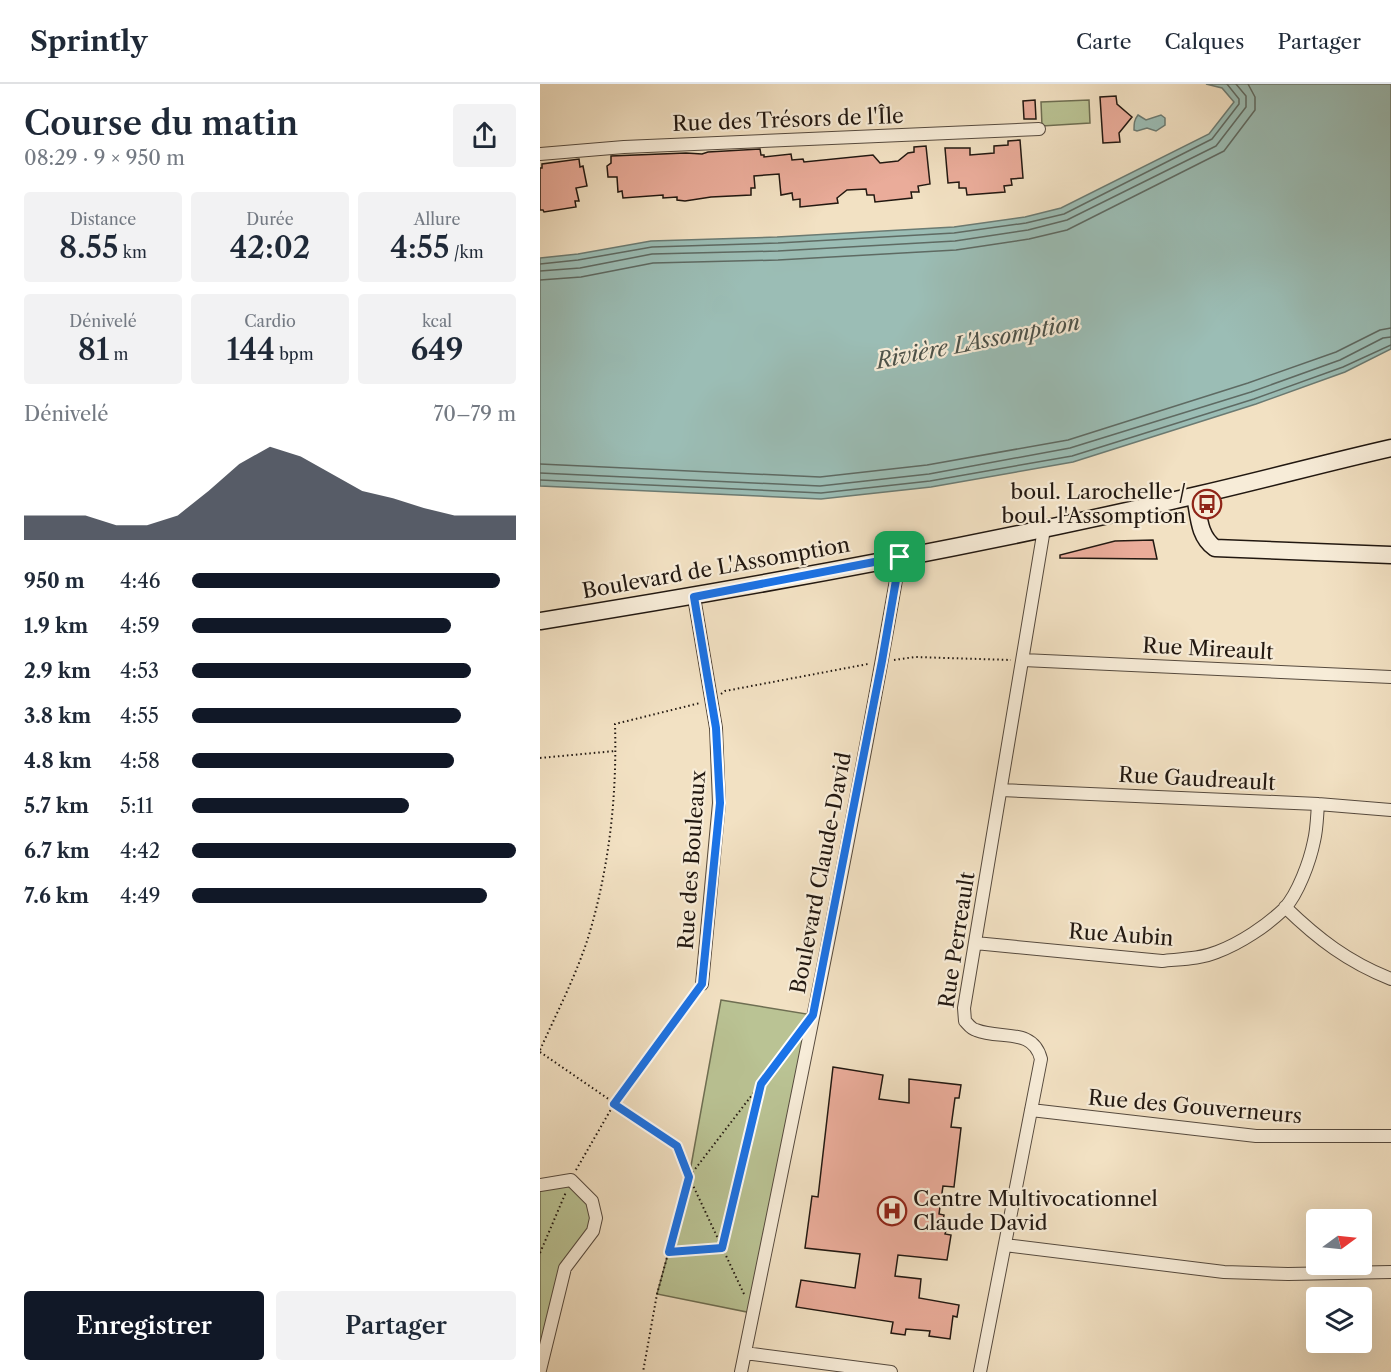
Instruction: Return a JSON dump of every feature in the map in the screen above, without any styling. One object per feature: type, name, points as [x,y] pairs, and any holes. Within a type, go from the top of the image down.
[{"type":"street","name":"Rue des Trésors de l'Île","points":[[540,154],[624,147],[1039,129]]},
{"type":"street","name":"Boulevard de L'Assomption","points":[[540,621],[694,597],[1044,529],[1195,496],[1391,448]]},
{"type":"street","points":[[1195,496],[1206,541],[1215,548],[1391,555]]},
{"type":"street","name":"Rue Perreault","points":[[980,1372],[1041,1059],[1038,1048],[1028,1039],[974,1030],[965,1021],[964,1008],[1044,529]]},
{"type":"street","name":"Boulevard Claude-David","points":[[741,1372],[813,1015],[900,557]]},
{"type":"street","name":"Rue des Bouleaux","points":[[694,597],[716,728],[720,803],[702,984]]},
{"type":"street","name":"Rue Mireault","points":[[1023,660],[1391,677]]},
{"type":"street","name":"Rue Gaudreault","points":[[1001,790],[1318,804],[1391,810]]},
{"type":"street","name":"Rue Aubin","points":[[975,943],[1162,961],[1190,959],[1216,953],[1239,941],[1285,908],[1310,858],[1318,804]]},
{"type":"street","points":[[1285,908],[1332,950],[1368,970],[1391,979]]},
{"type":"street","name":"Rue des Gouverneurs","points":[[1031,1110],[1256,1136],[1391,1136]]},
{"type":"street","points":[[540,1185],[571,1180],[592,1201],[596,1218],[593,1231],[565,1268],[540,1371]]},
{"type":"street","points":[[1005,1245],[1224,1272],[1288,1274],[1391,1272]]},
{"type":"street","points":[[745,1353],[891,1372]]},
{"type":"path","points":[[540,758],[616,751]]},
{"type":"path","points":[[540,1253],[571,1180],[614,1104],[702,984]]},
{"type":"path","points":[[643,1372],[657,1294],[689,1177],[813,1015]]},
{"type":"path","points":[[540,1052],[677,1146],[752,1313]]},
{"type":"path","points":[[722,1248],[761,1084]]},
{"type":"path","points":[[669,1252],[722,1248]]},
{"type":"green space","points":[[1089,100],[1090,123],[1042,126],[1041,102]]},
{"type":"green space","points":[[721,1000],[813,1015],[752,1313],[657,1294],[689,1177]]},
{"type":"green space","points":[[571,1180],[596,1218],[565,1268],[540,1370],[540,1185]]},
{"type":"water","name":"Rivière L'Assomption","points":[[1206,84],[1391,84],[1391,349],[1345,372],[1256,404],[1073,462],[931,487],[821,499],[540,486],[540,258],[651,241],[777,237],[954,227],[1025,217],[1061,208],[1209,134],[1234,102],[1222,88]]},
{"type":"water","points":[[1138,115],[1146,120],[1161,115],[1165,118],[1165,125],[1156,131],[1147,128],[1134,130],[1134,122]]},
{"type":"building","points":[[1116,96],[1117,104],[1132,117],[1119,133],[1120,142],[1103,143],[1100,97]]},
{"type":"building","points":[[1035,100],[1036,119],[1024,119],[1023,101]]},
{"type":"building","points":[[1020,140],[1023,178],[1011,179],[1012,185],[1004,186],[1005,192],[967,195],[966,188],[959,188],[959,182],[948,183],[945,148],[970,148],[970,155],[994,153],[994,146],[1008,145],[1008,141]]},
{"type":"building","points":[[926,146],[930,184],[918,186],[919,192],[911,192],[912,198],[875,202],[874,195],[867,195],[866,189],[847,190],[837,198],[838,203],[800,207],[800,199],[793,200],[792,193],[781,195],[779,174],[754,176],[755,188],[751,188],[751,195],[685,201],[677,200],[677,197],[663,198],[663,195],[623,198],[622,191],[618,192],[617,177],[608,177],[607,166],[611,163],[611,156],[702,154],[760,149],[764,157],[791,154],[792,160],[803,159],[804,162],[873,155],[880,163],[898,161],[908,153],[914,152],[914,147]]},
{"type":"building","points":[[579,159],[580,167],[583,166],[587,186],[576,188],[579,201],[575,201],[576,207],[544,212],[540,210],[540,168],[542,164]]},
{"type":"building","points":[[1153,540],[1157,559],[1060,558],[1060,555],[1115,541]]},
{"type":"building","points":[[833,1067],[883,1075],[879,1099],[909,1103],[909,1079],[961,1085],[959,1098],[955,1098],[951,1127],[961,1128],[954,1187],[943,1186],[939,1214],[944,1215],[942,1226],[947,1227],[945,1234],[951,1235],[947,1260],[898,1255],[895,1276],[921,1279],[919,1298],[959,1305],[957,1317],[953,1316],[950,1339],[929,1336],[930,1331],[906,1329],[905,1335],[891,1333],[893,1322],[796,1307],[801,1280],[855,1288],[860,1254],[805,1248],[812,1196],[818,1197]]},
{"type":"place","name":"boul. Larochelle / boul. l'Assomption","points":[[1207,504]]},
{"type":"place","name":"Centre Multivocationnel Claude David","points":[[892,1211]]},
{"type":"route","points":[[900,557],[813,1015],[761,1084],[722,1248],[669,1252],[689,1177],[677,1146],[614,1104],[702,984],[720,803],[716,728],[694,597],[900,557]]}]
